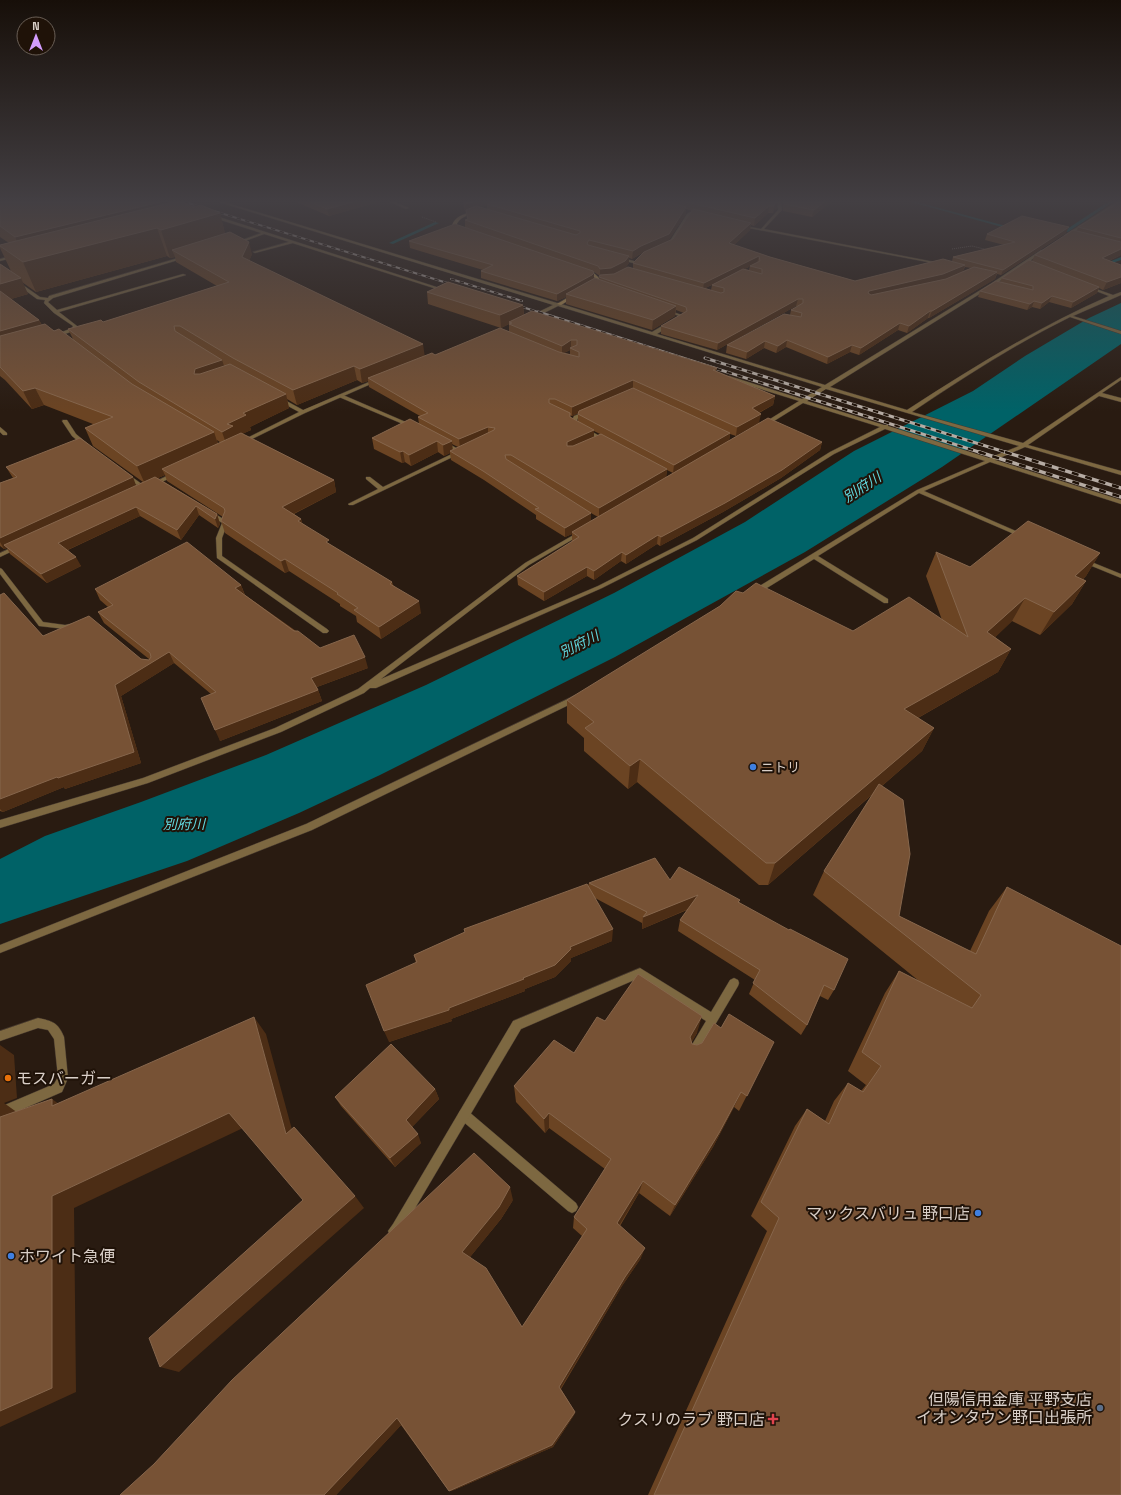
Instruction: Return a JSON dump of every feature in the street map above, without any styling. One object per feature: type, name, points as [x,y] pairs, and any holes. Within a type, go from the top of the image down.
[{"type":"street","points":[[2,272],[39,298],[47,299],[137,272]]},
{"type":"street","points":[[5,274],[12,272]]},
{"type":"street","points":[[387,272],[449,291]]},
{"type":"street","points":[[452,272],[908,412],[1121,473]]},
{"type":"street","points":[[586,272],[596,276],[598,280]]},
{"type":"street","points":[[758,429],[828,387],[1011,272]]},
{"type":"street","points":[[56,312],[184,275]]},
{"type":"street","points":[[994,277],[1002,278]]},
{"type":"street","points":[[587,289],[594,285],[598,280],[605,279]]},
{"type":"street","points":[[993,284],[1000,286]]},
{"type":"street","points":[[594,285],[602,288]]},
{"type":"street","points":[[1085,285],[1112,296]]},
{"type":"street","points":[[532,318],[580,293]]},
{"type":"street","points":[[908,412],[1009,347],[1070,316],[1121,293]]},
{"type":"street","points":[[47,299],[46,302],[56,312],[75,326],[74,329]]},
{"type":"street","points":[[653,334],[683,316],[661,308]]},
{"type":"street","points":[[1070,316],[1121,333]]},
{"type":"street","points":[[525,318],[539,320]]},
{"type":"street","points":[[49,338],[74,329],[82,328]]},
{"type":"street","points":[[719,353],[725,350]]},
{"type":"street","points":[[234,446],[303,412],[387,376]]},
{"type":"street","points":[[725,376],[1121,502]]},
{"type":"street","points":[[746,597],[919,491],[1023,446],[1121,378]]},
{"type":"street","points":[[1099,394],[1121,400]]},
{"type":"street","points":[[341,396],[415,428]]},
{"type":"street","points":[[275,397],[303,412]]},
{"type":"street","points":[[597,407],[572,419],[573,424],[608,443]]},
{"type":"street","points":[[65,421],[74,435],[93,451]]},
{"type":"street","points":[[0,824],[145,781],[278,730],[361,691],[600,587],[695,539],[832,454],[886,426]]},
{"type":"street","points":[[0,429],[5,434]]},
{"type":"street","points":[[595,442],[602,439]]},
{"type":"street","points":[[440,441],[460,452]]},
{"type":"street","points":[[351,504],[466,449]]},
{"type":"street","points":[[120,471],[144,488]]},
{"type":"street","points":[[137,491],[162,483],[180,472]]},
{"type":"street","points":[[368,478],[382,489]]},
{"type":"street","points":[[919,491],[1028,538]]},
{"type":"street","points":[[1102,496],[1121,497]]},
{"type":"street","points":[[200,507],[225,522],[219,538],[219,557],[324,631]]},
{"type":"street","points":[[361,691],[527,564],[586,530]]},
{"type":"street","points":[[0,555],[22,545]]},
{"type":"street","points":[[814,556],[886,601]]},
{"type":"street","points":[[1079,559],[1121,576]]},
{"type":"street","points":[[0,570],[40,624],[65,627],[78,623]]},
{"type":"street","points":[[0,949],[309,827],[584,694]]},
{"type":"street","points":[[386,1239],[397,1228],[517,1024],[640,973],[712,1018]]},
{"type":"street","points":[[691,1055],[734,983]]},
{"type":"street","points":[[0,1036],[38,1023],[51,1026],[59,1037],[63,1078],[58,1088],[0,1114]]},
{"type":"street","points":[[464,1115],[572,1207]]},
{"type":"water","name":"別府川","points":[[1121,303],[1121,344],[942,467],[805,552],[615,657],[380,775],[299,813],[187,861],[0,924],[0,859],[45,836],[266,755],[426,685],[614,593],[745,522],[854,451],[973,391],[1025,356],[1089,318]]},
{"type":"building","points":[[0,272],[12,272],[21,278],[0,284]]},
{"type":"building","points":[[211,272],[273,272],[423,344],[360,369],[354,366],[293,390],[233,358],[180,326],[174,326],[175,331],[222,360],[195,369],[194,374],[200,374],[230,364],[286,394],[243,413],[246,415],[227,424],[233,426],[222,432],[139,382],[68,329],[101,320],[103,322],[229,282]]},
{"type":"building","points":[[484,272],[593,272],[592,275],[557,294]]},
{"type":"building","points":[[618,272],[645,272],[721,293],[724,292],[724,288],[712,285],[738,272],[754,272],[762,274],[762,272],[822,272],[855,281],[892,272],[948,272],[869,291],[868,293],[871,295],[946,279],[963,272],[997,272],[930,311],[909,326],[900,323],[861,348],[852,345],[828,357],[787,340],[778,346],[765,341],[747,352],[727,345],[784,314],[801,317],[802,313],[791,310],[803,303],[803,299],[798,299],[718,343],[661,326],[687,311],[686,307],[599,277],[600,275],[614,274]]},
{"type":"building","points":[[664,272],[727,272],[704,283]]},
{"type":"building","points":[[1011,272],[1060,272],[1099,287],[1073,302],[1052,296],[1042,303],[1034,301],[1030,304],[980,291],[996,281],[1033,290],[1033,286],[1002,278]]},
{"type":"building","points":[[1080,272],[1121,272],[1121,277],[1107,282]]},
{"type":"building","points":[[595,278],[676,306],[653,320],[566,294]]},
{"type":"building","points":[[448,282],[523,305],[500,315],[427,292]]},
{"type":"building","points":[[0,291],[39,320],[0,331]]},
{"type":"building","points":[[532,311],[717,368],[713,370],[775,396],[752,408],[761,414],[737,427],[633,380],[572,407],[555,399],[549,399],[549,403],[570,413],[570,417],[594,430],[567,442],[567,446],[573,446],[601,434],[667,469],[599,508],[511,455],[505,455],[506,459],[591,513],[565,528],[535,509],[539,508],[450,451],[494,430],[495,428],[488,427],[459,439],[418,417],[428,413],[368,378],[432,353],[435,355],[500,328],[559,352],[579,357],[579,352],[570,348],[577,345],[577,340],[571,340],[562,346],[509,324],[512,323],[509,322]]},
{"type":"building","points":[[45,324],[54,331],[59,329],[132,384],[214,432],[137,466],[85,428],[113,417],[35,388],[23,391],[0,367],[0,336]]},
{"type":"building","points":[[633,388],[730,433],[674,465],[578,414],[579,411]]},
{"type":"building","points":[[768,418],[822,442],[782,470],[725,503],[661,537],[658,535],[626,555],[622,552],[594,571],[587,567],[544,592],[517,576],[579,537],[572,532]]},
{"type":"building","points":[[410,419],[452,441],[443,445],[437,441],[409,455],[372,438]]},
{"type":"building","points":[[241,433],[334,480],[282,507],[301,519],[298,521],[329,540],[326,542],[392,582],[390,584],[419,601],[379,627],[354,610],[358,608],[337,594],[338,593],[285,559],[281,561],[221,521],[225,511],[224,508],[162,469]]},
{"type":"building","points":[[80,438],[133,477],[0,538],[0,483],[17,477],[6,467]]},
{"type":"building","points":[[155,477],[217,514],[215,519],[196,506],[177,530],[136,507],[58,543],[76,557],[41,574],[4,545]]},
{"type":"building","points":[[1028,521],[1100,553],[1075,576],[1086,581],[1054,612],[1025,598],[987,632],[1011,649],[904,709],[934,728],[775,863],[766,863],[640,759],[630,766],[585,728],[594,722],[567,700],[720,606],[736,591],[743,593],[756,583],[853,631],[909,597],[968,637],[936,552],[970,567]]},
{"type":"building","points":[[187,542],[241,585],[235,588],[294,631],[298,631],[320,648],[354,635],[365,657],[311,678],[318,690],[215,730],[201,698],[216,692],[169,652],[115,685],[134,752],[58,778],[57,777],[0,799],[0,595],[4,593],[43,636],[89,616],[141,659],[149,660],[151,657],[150,653],[98,612],[113,605],[95,589]]},
{"type":"building","points":[[879,784],[903,800],[910,854],[899,916],[976,954],[1007,887],[1121,946],[1121,1495],[654,1495],[779,1218],[761,1202],[807,1109],[829,1124],[848,1083],[863,1092],[881,1066],[862,1052],[899,971],[972,1008],[981,995],[824,871]]},
{"type":"building","points":[[655,858],[670,880],[679,867],[740,900],[738,902],[789,930],[790,929],[848,959],[834,990],[824,985],[807,1025],[753,983],[760,970],[680,920],[698,895],[643,917],[647,912],[589,883]]},
{"type":"building","points":[[587,884],[613,929],[570,947],[571,949],[555,965],[523,978],[524,979],[449,1008],[449,1010],[384,1031],[366,985],[417,962],[414,955],[465,932],[464,929]]},
{"type":"building","points":[[638,974],[702,1016],[690,1037],[692,1044],[697,1045],[702,1043],[714,1023],[721,1028],[729,1014],[774,1042],[747,1096],[741,1092],[719,1133],[675,1205],[643,1181],[617,1223],[645,1248],[625,1277],[559,1387],[575,1412],[552,1445],[449,1491],[397,1418],[324,1495],[120,1495],[154,1464],[232,1380],[474,1153],[510,1187],[499,1207],[462,1252],[486,1268],[522,1327],[587,1229],[574,1217],[611,1159],[549,1113],[544,1119],[514,1086],[554,1040],[574,1053],[597,1017],[605,1021]]},
{"type":"building","points":[[254,1017],[286,1134],[294,1127],[355,1196],[160,1367],[149,1338],[303,1200],[229,1113],[52,1196],[52,1388],[0,1411],[0,1117],[52,1099],[52,1106]]},
{"type":"building","points":[[391,1044],[435,1089],[406,1120],[418,1134],[390,1158],[335,1097]]},
{"type":"railway","points":[[411,272],[457,286]]},
{"type":"railway","points":[[451,279],[522,301]]},
{"type":"railway","points":[[513,304],[541,313]]},
{"type":"railway","points":[[538,312],[982,453]]},
{"type":"railway","points":[[705,358],[1008,453]]},
{"type":"railway","points":[[979,452],[1121,497]]},
{"type":"railway","points":[[1005,452],[1121,488]]},
{"type":"place","name":"ニトリ","points":[[753,767]]},
{"type":"place","name":"モスバーガー","points":[[8,1078]]},
{"type":"place","name":"マックスバリュ 野口店","points":[[978,1213]]},
{"type":"place","name":"ホワイト急便","points":[[11,1256]]},
{"type":"place","name":"但陽信用金庫 平野支店 イオンタウン野口出張所","points":[[1100,1408]]},
{"type":"place","name":"クスリのラブ 野口店","points":[[773,1419]]}]
